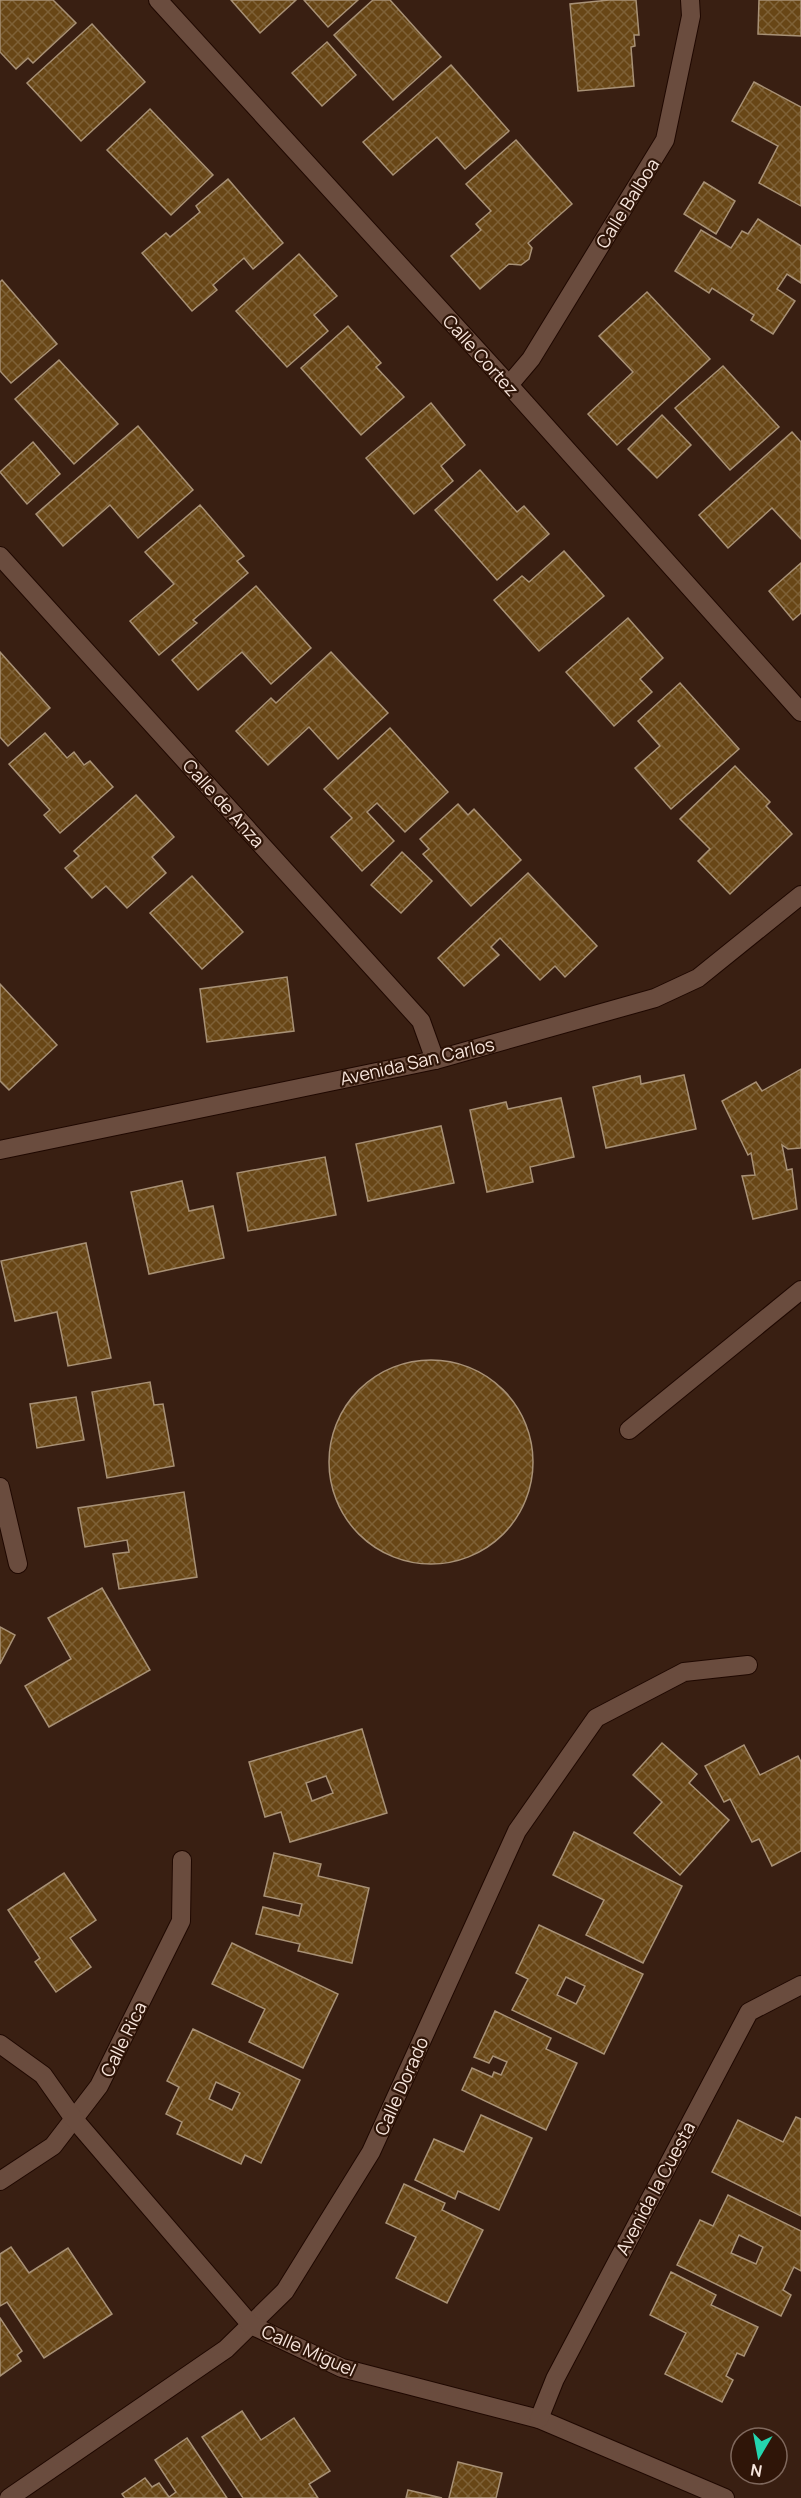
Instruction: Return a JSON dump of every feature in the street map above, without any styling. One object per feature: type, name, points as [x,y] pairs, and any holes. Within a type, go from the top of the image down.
[{"type":"street","name":"Calle Cortez","points":[[158,0],[509,385],[801,712]]},
{"type":"street","name":"Calle Balboa","points":[[509,385],[531,359],[665,140],[691,16],[690,0]]},
{"type":"street","name":"Calle de Anza","points":[[0,556],[422,1021],[435,1060]]},
{"type":"street","name":"Avenida San Carlos","points":[[0,1150],[435,1060],[656,998],[698,978],[801,895]]},
{"type":"street","points":[[629,1430],[801,1290]]},
{"type":"street","points":[[0,1487],[18,1564]]},
{"type":"street","name":"Calle Dorado","points":[[9,2498],[226,2349],[285,2291],[371,2152],[517,1831],[596,1718],[684,1672],[748,1665]]},
{"type":"street","name":"Calle Rica","points":[[0,2181],[53,2146],[99,2086],[181,1921],[182,1860]]},
{"type":"street","name":"Avenida la Cuesta","points":[[539,2419],[555,2379],[749,2012],[801,1985]]},
{"type":"street","name":"Calle Miguel","points":[[0,2044],[43,2075],[74,2119],[251,2325],[342,2368],[539,2419],[725,2498]]},
{"type":"building","points":[[0,0],[53,0],[76,23],[33,63],[28,58],[16,69],[0,52]]},
{"type":"building","points":[[231,0],[296,0],[260,33]]},
{"type":"building","points":[[304,0],[358,0],[328,27]]},
{"type":"building","points":[[373,0],[390,0],[441,57],[393,100],[334,35]]},
{"type":"building","points":[[636,0],[639,35],[634,35],[635,46],[631,47],[634,86],[578,91],[570,4]]},
{"type":"building","points":[[759,0],[801,0],[801,36],[758,34]]},
{"type":"building","points":[[92,24],[145,82],[81,141],[27,83]]},
{"type":"building","points":[[327,42],[356,75],[322,106],[292,73]]},
{"type":"building","points":[[451,65],[509,131],[465,169],[437,137],[393,175],[363,142]]},
{"type":"building","points":[[754,82],[801,107],[801,206],[759,183],[778,146],[732,121]]},
{"type":"building","points":[[150,109],[213,175],[171,215],[107,150]]},
{"type":"building","points":[[516,140],[572,204],[528,243],[532,248],[529,259],[521,265],[509,264],[480,289],[451,256],[481,230],[476,224],[491,211],[466,184]]},
{"type":"building","points":[[228,179],[283,243],[253,269],[244,258],[213,285],[217,290],[192,311],[142,253],[166,233],[170,237],[200,212],[196,206]]},
{"type":"building","points":[[704,182],[735,201],[716,234],[684,214]]},
{"type":"building","points":[[758,219],[801,246],[801,283],[787,274],[777,289],[795,301],[773,334],[751,320],[754,315],[712,288],[709,293],[675,271],[701,230],[731,248],[742,231],[748,234]]},
{"type":"building","points":[[299,254],[337,296],[314,315],[328,331],[287,367],[236,311]]},
{"type":"building","points":[[2,280],[57,344],[11,383],[0,371],[0,282]]},
{"type":"building","points":[[647,292],[710,359],[617,445],[588,414],[633,372],[599,336]]},
{"type":"building","points":[[348,326],[381,363],[376,367],[404,397],[361,435],[301,368]]},
{"type":"building","points":[[59,360],[118,424],[74,464],[15,399]]},
{"type":"building","points":[[723,366],[779,427],[730,470],[675,408]]},
{"type":"building","points":[[431,403],[465,445],[441,466],[453,481],[414,514],[366,458]]},
{"type":"building","points":[[662,415],[691,445],[657,478],[628,449]]},
{"type":"building","points":[[138,426],[193,490],[138,538],[110,505],[63,546],[36,514]]},
{"type":"building","points":[[792,432],[801,442],[801,539],[772,508],[728,548],[699,515]]},
{"type":"building","points":[[33,442],[60,474],[27,504],[0,472]]},
{"type":"building","points":[[480,470],[517,512],[524,506],[549,534],[497,580],[435,510]]},
{"type":"building","points":[[200,505],[244,556],[237,561],[248,573],[193,620],[197,623],[159,655],[130,621],[174,584],[145,552]]},
{"type":"building","points":[[564,551],[604,596],[539,651],[494,600],[522,576],[529,582]]},
{"type":"building","points":[[801,563],[801,613],[793,620],[769,591]]},
{"type":"building","points":[[256,586],[311,648],[271,684],[242,652],[198,690],[172,660]]},
{"type":"building","points":[[628,618],[663,658],[640,679],[652,692],[614,726],[566,672]]},
{"type":"building","points":[[0,652],[50,708],[8,746],[0,737]]},
{"type":"building","points":[[331,652],[388,713],[338,759],[309,727],[268,765],[236,731],[271,698],[276,703]]},
{"type":"building","points":[[680,683],[739,749],[671,809],[635,768],[660,746],[638,721]]},
{"type":"building","points":[[390,728],[448,792],[405,832],[377,803],[367,812],[394,841],[362,871],[331,837],[352,818],[324,789]]},
{"type":"building","points":[[45,733],[67,758],[74,752],[84,765],[90,761],[113,787],[60,833],[44,815],[50,810],[9,764]]},
{"type":"building","points":[[735,766],[770,802],[766,806],[792,834],[730,894],[698,861],[710,849],[680,819]]},
{"type":"building","points":[[136,795],[174,837],[152,857],[166,873],[127,908],[106,886],[92,898],[65,868],[79,856],[74,851]]},
{"type":"building","points":[[458,804],[468,815],[474,809],[521,860],[471,906],[423,854],[429,849],[420,839]]},
{"type":"building","points":[[402,852],[432,881],[401,913],[371,885]]},
{"type":"building","points":[[528,873],[597,946],[565,977],[555,966],[540,980],[500,938],[491,947],[499,955],[464,986],[438,958]]},
{"type":"building","points":[[192,876],[243,932],[202,969],[150,913]]},
{"type":"building","points":[[287,977],[294,1031],[207,1042],[200,989]]},
{"type":"building","points":[[0,984],[57,1045],[9,1090],[0,1081]]},
{"type":"building","points":[[801,1069],[801,1148],[788,1149],[782,1145],[787,1170],[792,1169],[797,1209],[753,1219],[742,1176],[755,1175],[751,1153],[748,1155],[722,1101],[756,1082],[762,1091]]},
{"type":"building","points":[[684,1075],[696,1129],[606,1148],[593,1087],[640,1076],[641,1084]]},
{"type":"building","points":[[561,1098],[574,1157],[530,1167],[533,1182],[487,1192],[470,1110],[506,1102],[508,1109]]},
{"type":"building","points":[[441,1126],[454,1183],[368,1201],[356,1144]]},
{"type":"building","points":[[325,1157],[336,1215],[248,1231],[237,1173]]},
{"type":"building","points":[[182,1181],[189,1211],[213,1206],[224,1258],[149,1274],[131,1192]]},
{"type":"building","points":[[86,1243],[111,1358],[68,1366],[57,1312],[15,1321],[1,1261]]},
{"type":"building","points":[[421,1360],[441,1360],[470,1367],[496,1383],[510,1397],[526,1423],[533,1462],[526,1501],[510,1527],[496,1541],[461,1560],[441,1564],[421,1564],[392,1557],[366,1541],[352,1527],[333,1492],[329,1472],[329,1452],[336,1423],[352,1397],[366,1383],[401,1364]]},
{"type":"building","points":[[150,1382],[154,1405],[163,1404],[174,1466],[107,1478],[92,1392]]},
{"type":"building","points":[[76,1397],[84,1440],[37,1448],[30,1404]]},
{"type":"building","points":[[184,1492],[197,1577],[119,1589],[113,1554],[129,1552],[127,1540],[85,1547],[78,1508]]},
{"type":"building","points":[[102,1588],[150,1670],[49,1727],[25,1686],[71,1659],[48,1618]]},
{"type":"building","points":[[0,1627],[15,1635],[0,1664]]},
{"type":"building","points":[[362,1729],[387,1813],[290,1842],[281,1812],[265,1817],[249,1762]],"holes":[[[326,1776],[333,1793],[312,1801],[306,1783]]]},
{"type":"building","points":[[662,1743],[697,1774],[689,1783],[729,1820],[680,1875],[634,1833],[662,1802],[633,1775]]},
{"type":"building","points":[[744,1745],[760,1775],[798,1756],[801,1762],[801,1851],[772,1866],[759,1839],[752,1842],[730,1799],[724,1802],[705,1766]]},
{"type":"building","points":[[574,1832],[682,1886],[643,1963],[586,1935],[604,1900],[553,1875]]},
{"type":"building","points":[[274,1853],[321,1864],[318,1876],[369,1888],[352,1963],[298,1951],[300,1944],[256,1934],[263,1907],[299,1916],[302,1904],[264,1896]]},
{"type":"building","points":[[64,1873],[96,1920],[70,1938],[91,1967],[56,1992],[35,1962],[40,1958],[8,1910]]},
{"type":"building","points":[[539,1925],[643,1974],[604,2054],[512,2010],[528,1979],[516,1973]],"holes":[[[566,1977],[585,1986],[576,2004],[557,1995]]]},
{"type":"building","points":[[232,1943],[338,1994],[303,2068],[249,2042],[265,2009],[212,1984]]},
{"type":"building","points":[[495,2011],[551,2038],[546,2049],[577,2063],[546,2130],[462,2090],[472,2068],[492,2077],[494,2072],[501,2075],[507,2062],[493,2056],[489,2063],[474,2057]]},
{"type":"building","points":[[193,2029],[300,2080],[261,2163],[245,2155],[241,2164],[177,2134],[182,2122],[166,2114],[179,2087],[167,2081]],"holes":[[[216,2082],[240,2093],[232,2110],[209,2099]]]},
{"type":"building","points":[[481,2115],[532,2138],[499,2210],[458,2191],[455,2199],[415,2180],[434,2139],[464,2152]]},
{"type":"building","points":[[796,2117],[801,2119],[801,2216],[712,2172],[738,2120],[783,2142]]},
{"type":"building","points":[[404,2184],[445,2203],[442,2210],[483,2230],[447,2303],[396,2278],[416,2237],[386,2223]]},
{"type":"building","points":[[728,2195],[801,2231],[801,2271],[794,2267],[783,2290],[791,2295],[781,2316],[677,2265],[700,2220],[713,2226]],"holes":[[[739,2235],[763,2247],[756,2264],[731,2253]]]},
{"type":"building","points":[[11,2247],[29,2273],[68,2248],[112,2314],[44,2358],[7,2302],[0,2306],[0,2254]]},
{"type":"building","points":[[671,2272],[716,2295],[711,2305],[758,2327],[744,2356],[737,2353],[726,2376],[733,2380],[722,2402],[665,2374],[686,2333],[650,2315]]},
{"type":"building","points":[[0,2318],[22,2351],[17,2355],[21,2361],[0,2376]]},
{"type":"building","points":[[242,2411],[261,2440],[294,2418],[330,2471],[309,2484],[318,2498],[243,2498],[202,2437]]},
{"type":"building","points":[[187,2438],[227,2498],[125,2498],[122,2494],[145,2478],[152,2487],[159,2483],[169,2497],[176,2492],[155,2460]]},
{"type":"building","points":[[458,2462],[502,2473],[496,2498],[449,2498]]},
{"type":"building","points":[[408,2490],[442,2498],[406,2498]]}]
